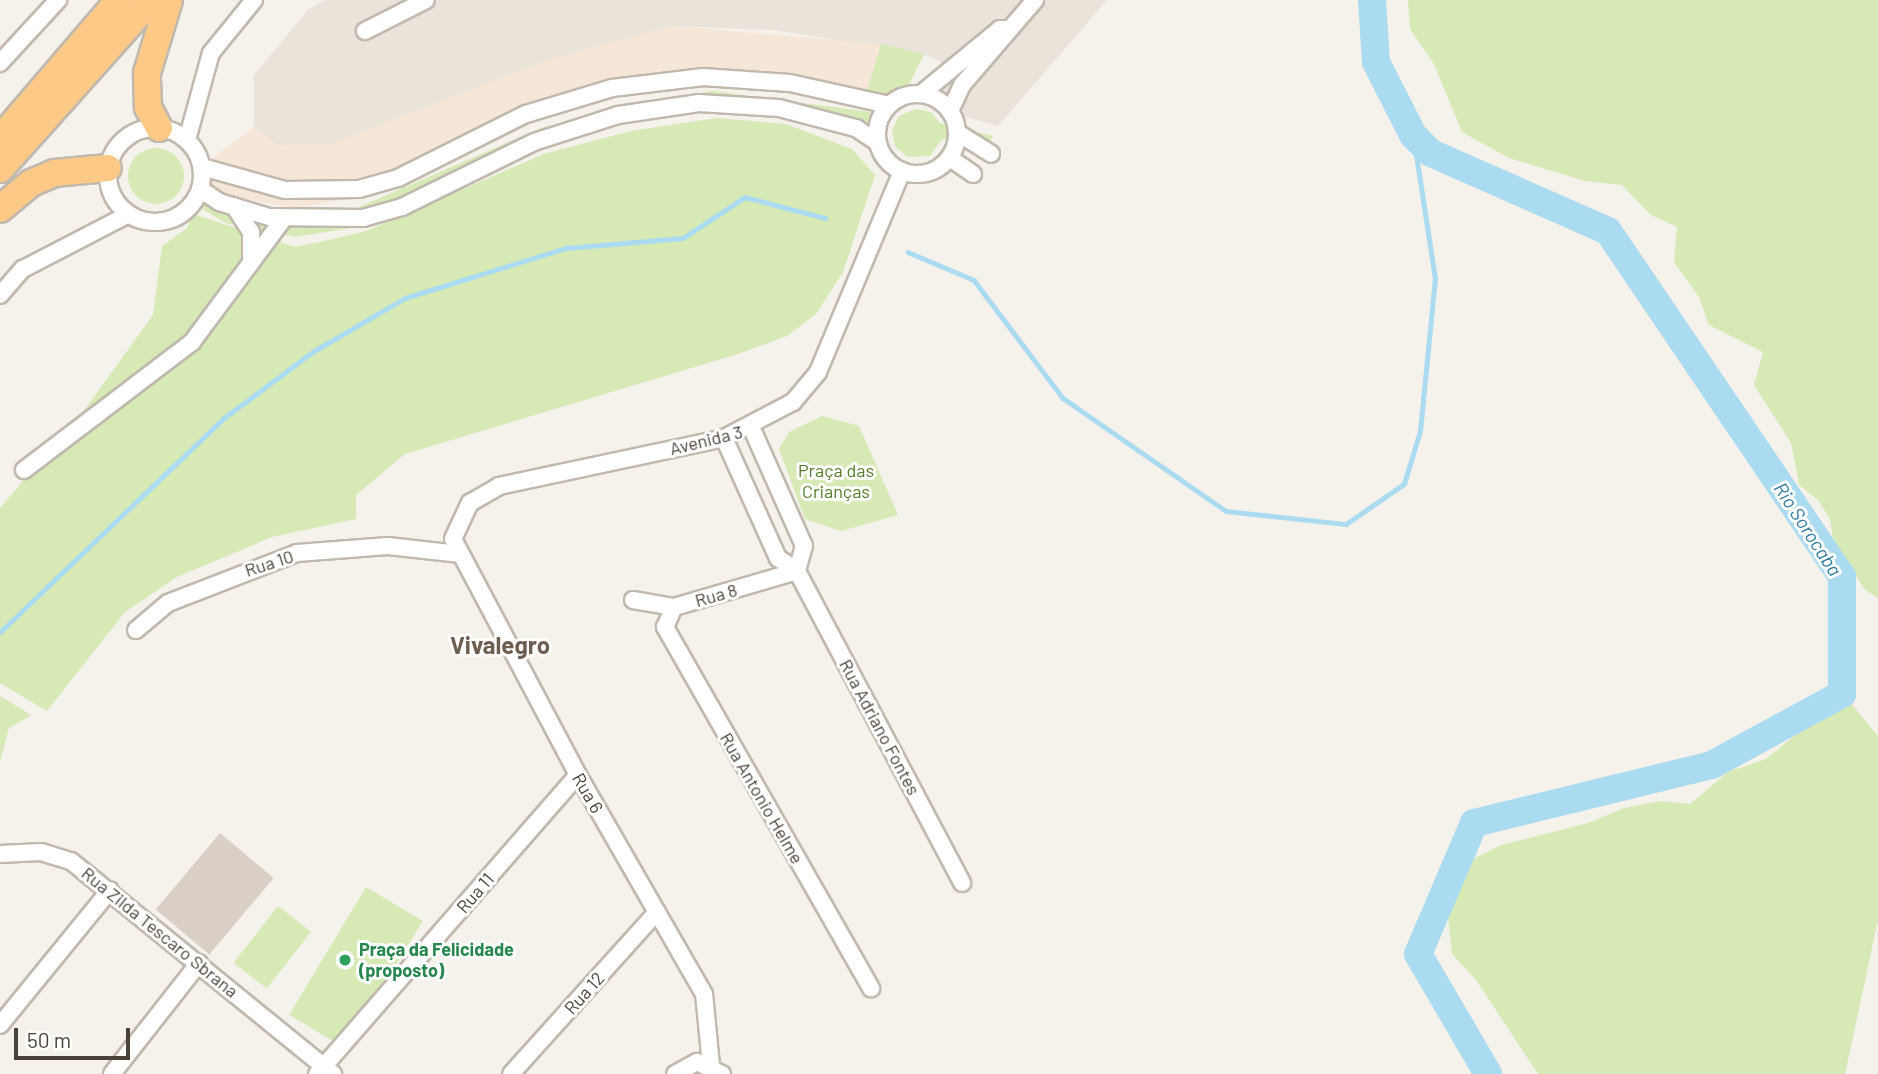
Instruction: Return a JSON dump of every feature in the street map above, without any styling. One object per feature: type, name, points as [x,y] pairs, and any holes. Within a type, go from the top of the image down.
[{"type":"highway","points":[[0,139],[119,0]]},
{"type":"highway","points":[[0,169],[151,0]]},
{"type":"highway","points":[[159,128],[148,107],[147,73],[169,0]]},
{"type":"highway","points":[[0,209],[31,183],[54,173],[108,168]]},
{"type":"street","points":[[0,63],[58,0]]},
{"type":"street","points":[[187,140],[211,53],[254,0]]},
{"type":"street","points":[[365,31],[426,0]]},
{"type":"street","points":[[950,111],[962,85],[1008,38],[1009,29],[1035,0]]},
{"type":"street","points":[[202,167],[285,190],[359,189],[398,178],[526,114],[612,88],[703,77],[790,82],[888,105],[921,93],[1000,29],[1009,29]]},
{"type":"street","points":[[921,93],[950,111],[958,133],[991,154]]},
{"type":"street","points":[[200,189],[234,206],[284,218],[363,218],[402,207],[534,142],[618,115],[699,103],[779,108],[856,128],[877,142],[890,164],[902,172],[928,173],[950,158],[958,133]]},
{"type":"street","points":[[877,142],[877,129],[888,105]]},
{"type":"street","points":[[159,128],[187,140],[202,167],[200,189],[173,218],[144,220],[129,214],[113,195],[108,168],[121,142],[159,128]]},
{"type":"street","points":[[950,158],[973,174]]},
{"type":"street","name":"Avenida 3","points":[[458,523],[470,503],[499,486],[724,438],[752,429],[793,402],[818,372],[902,172]]},
{"type":"street","points":[[234,206],[251,232],[251,263]]},
{"type":"street","points":[[0,295],[23,269],[129,214]]},
{"type":"street","points":[[24,470],[192,342],[284,218]]},
{"type":"street","points":[[752,429],[804,546],[797,571]]},
{"type":"street","name":"Rua Adriano Fontes","points":[[724,438],[778,558],[797,571],[962,883]]},
{"type":"street","points":[[768,532],[793,522]]},
{"type":"street","name":"Rua 6","points":[[458,523],[453,539],[459,554],[578,775],[704,994],[716,1070]]},
{"type":"street","name":"Rua 10","points":[[136,630],[168,603],[297,552],[388,546],[459,554]]},
{"type":"street","name":"Rua 8","points":[[633,600],[674,607],[797,571]]},
{"type":"street","name":"Rua Antonio Helme","points":[[674,607],[665,627],[871,988]]},
{"type":"street","name":"Rua 11","points":[[325,1071],[578,775]]},
{"type":"street","name":"Rua Zilda Tescaro Sbrana","points":[[0,854],[56,854],[110,890],[272,1021],[325,1071]]},
{"type":"street","points":[[0,1025],[110,890]]},
{"type":"street","name":"Rua 12","points":[[511,1074],[657,912]]},
{"type":"street","points":[[112,1074],[199,963]]},
{"type":"street","points":[[675,1074],[688,1064],[716,1070]]},
{"type":"shaded area","points":[[325,0],[1107,0],[998,126],[924,105],[924,92],[943,63],[924,54],[773,30],[672,26],[548,60],[331,144],[277,145],[254,127],[254,75],[308,10]]},
{"type":"shaded area","points":[[672,26],[881,44],[864,101],[788,87],[709,81],[630,91],[532,120],[353,198],[294,208],[225,195],[198,180],[198,169],[254,127],[277,145],[331,144],[548,60]]},
{"type":"green space","points":[[1408,0],[1878,0],[1878,598],[1865,590],[1833,539],[1830,519],[1818,500],[1799,485],[1791,443],[1754,385],[1763,352],[1709,325],[1699,297],[1674,262],[1677,227],[1651,215],[1622,185],[1585,181],[1509,158],[1462,132],[1434,64],[1410,29]]},
{"type":"green space","points":[[881,44],[924,54],[905,93],[864,101]]},
{"type":"green space","points":[[713,91],[870,112],[870,130],[784,114],[714,109],[629,121],[540,146],[357,227],[296,237],[225,223],[196,205],[198,191],[294,220],[357,208],[541,128],[626,105]]},
{"type":"green space","points":[[915,109],[931,112],[940,123],[993,136],[986,149],[942,139],[930,156],[907,157],[895,146],[892,130],[899,116]]},
{"type":"green space","points":[[717,118],[786,124],[852,149],[875,175],[843,272],[816,314],[787,336],[738,354],[405,454],[356,495],[356,519],[272,537],[177,577],[125,612],[47,711],[0,683],[0,508],[88,405],[153,315],[162,246],[187,228],[193,214],[295,247],[366,231],[544,154],[631,131]]},
{"type":"green space","points":[[156,148],[167,150],[176,156],[182,165],[182,187],[176,196],[167,202],[156,204],[145,202],[136,196],[130,187],[128,176],[130,165],[136,156],[145,150]]},
{"type":"green space","name":"Praça das Crianças","points":[[822,416],[859,426],[898,515],[841,531],[805,519],[779,449],[789,432]]},
{"type":"green space","points":[[0,696],[31,715],[9,728],[0,762]]},
{"type":"green space","points":[[1840,699],[1850,702],[1878,736],[1878,920],[1845,1074],[1538,1074],[1476,980],[1452,954],[1446,897],[1463,864],[1501,845],[1588,823],[1624,808],[1661,801],[1690,804],[1728,772],[1766,759]]},
{"type":"green space","name":"Praça da Felicidade (proposto)","points":[[366,887],[423,921],[346,1049],[289,1015]]},
{"type":"green space","points":[[278,906],[311,932],[267,989],[234,963]]},
{"type":"building","points":[[220,833],[274,878],[209,955],[156,910]]},
{"type":"waterway","name":"Rio Sorocaba","points":[[1372,0],[1376,62],[1413,135],[1431,153],[1608,231],[1842,576],[1842,694],[1712,765],[1474,823],[1418,954],[1488,1074]]},
{"type":"waterway","points":[[908,252],[974,280],[1063,398],[1226,511],[1346,524],[1404,484],[1420,431],[1435,279],[1413,135]]},
{"type":"waterway","points":[[0,632],[224,418],[314,351],[405,298],[566,248],[683,238],[745,197],[825,218]]},
{"type":"place","name":"Praça da Felicidade (proposto)","points":[[345,960]]},
{"type":"district","name":"Vivalegro","points":[[500,645]]}]
